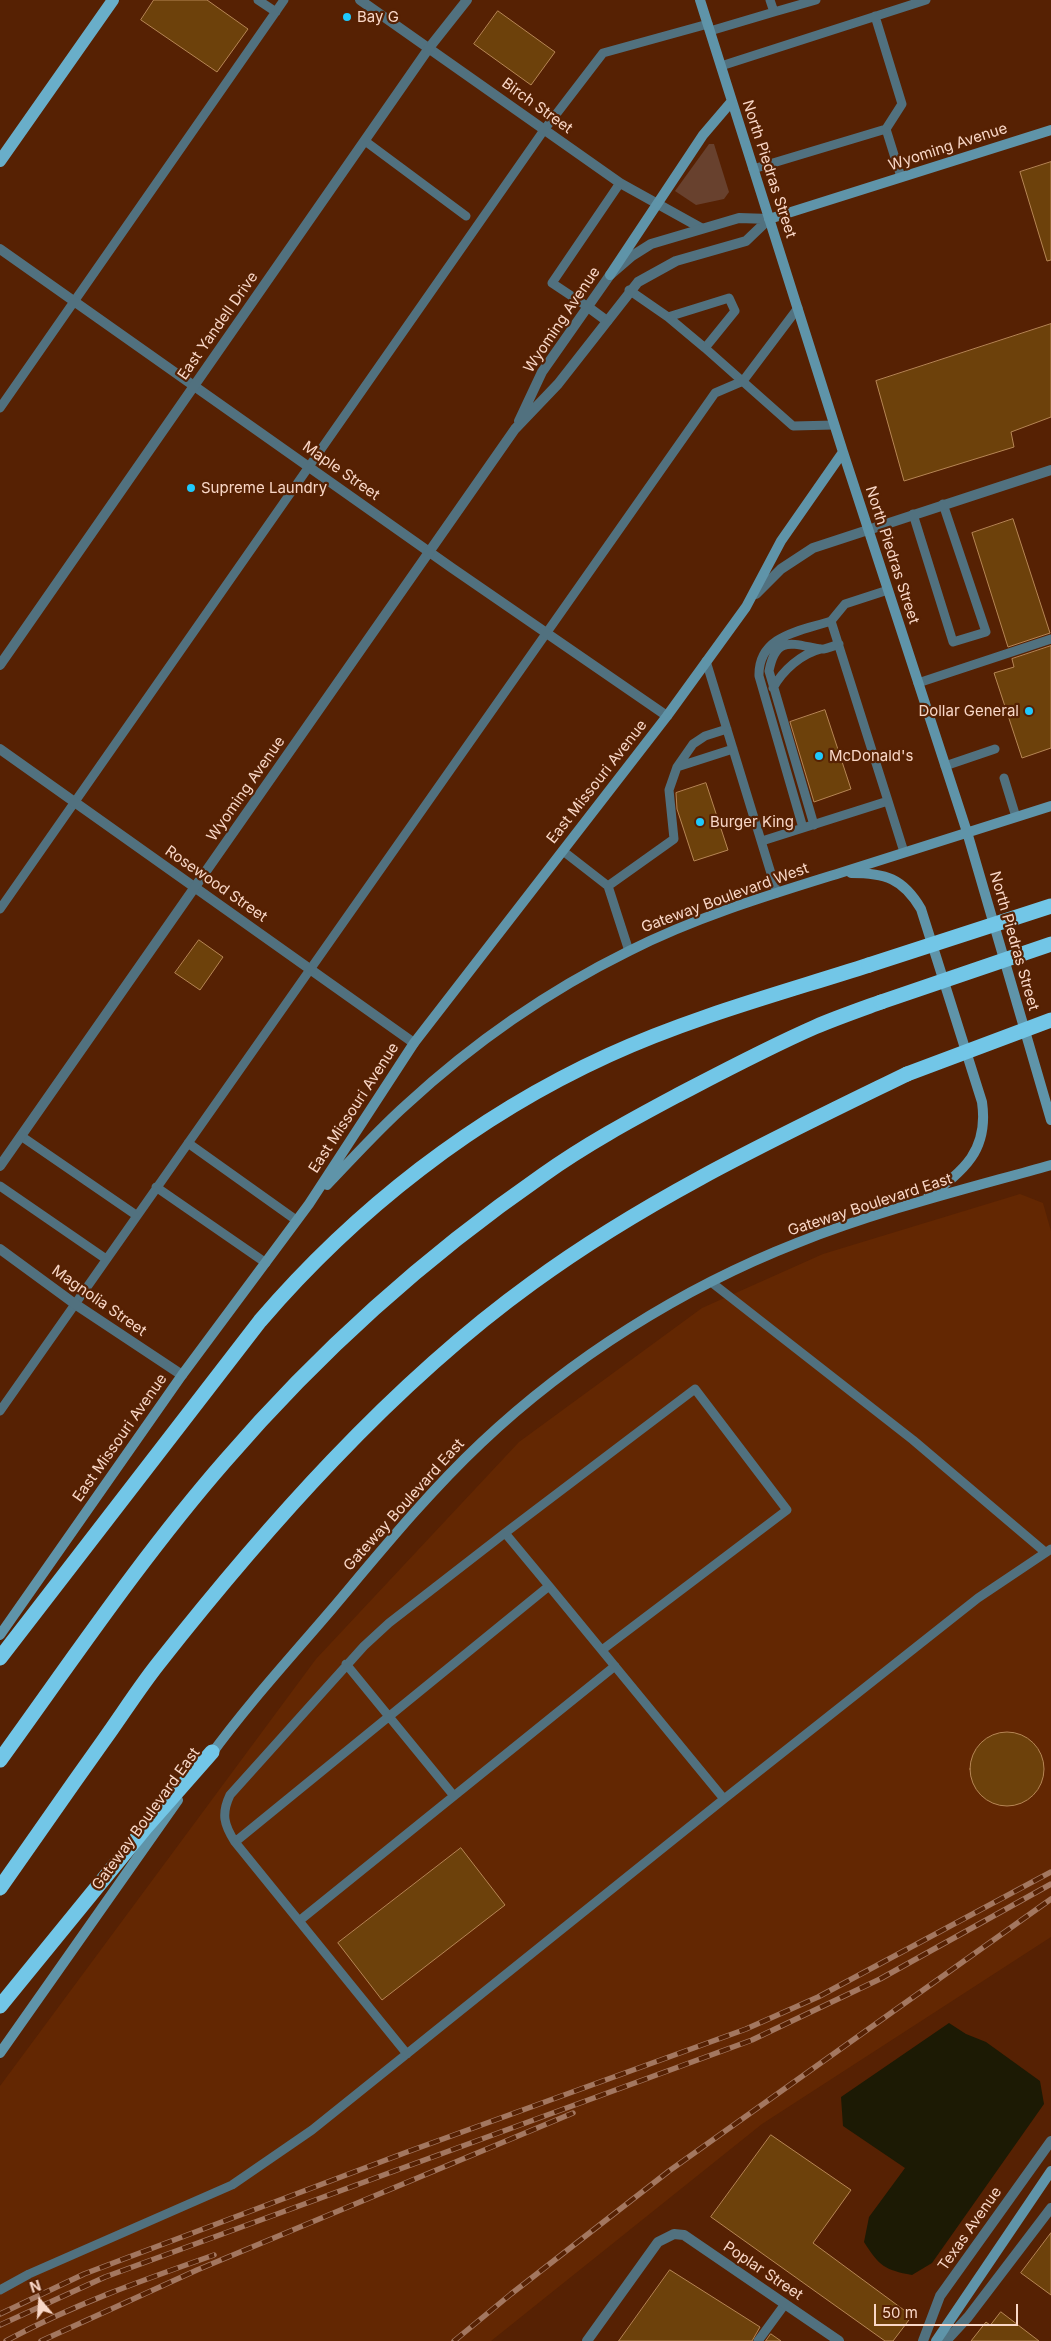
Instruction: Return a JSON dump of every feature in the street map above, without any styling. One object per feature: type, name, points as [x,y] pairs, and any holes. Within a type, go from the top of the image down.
[{"type":"highway","points":[[0,1658],[260,1321],[298,1276],[395,1188],[486,1123],[538,1091],[608,1055],[721,1012],[1051,906]]},
{"type":"highway","points":[[0,1760],[113,1600],[225,1461],[295,1385],[359,1322],[436,1256],[544,1174],[629,1121],[731,1068],[815,1027],[881,1002],[1051,944]]},
{"type":"highway","points":[[0,1888],[156,1666],[250,1552],[325,1467],[405,1390],[530,1284],[600,1236],[688,1184],[907,1074],[1051,1020]]},
{"type":"highway","points":[[0,2006],[146,1827],[212,1752]]},
{"type":"main road","points":[[0,162],[113,0]]},
{"type":"main road","name":"North Piedras Street","points":[[700,0],[834,425],[967,832],[1051,1120]]},
{"type":"main road","points":[[610,275],[703,135],[732,101]]},
{"type":"main road","name":"Wyoming Avenue","points":[[769,219],[1051,130]]},
{"type":"main road","name":"East Missouri Avenue","points":[[0,1634],[182,1376],[309,1204],[414,1043],[667,716],[746,607],[781,541],[843,452]]},
{"type":"main road","name":"Gateway Boulevard West","points":[[309,1204],[404,1106],[465,1055],[530,1009],[588,973],[629,951],[676,929],[777,893],[1051,806]]},
{"type":"main road","points":[[842,872],[875,873],[905,887],[913,895],[921,909],[982,1102],[984,1119],[982,1135],[976,1152],[966,1166],[921,1202]]},
{"type":"main road","name":"Gateway Boulevard East","points":[[0,2053],[212,1752],[418,1508],[480,1443],[528,1402],[573,1367],[634,1326],[712,1282],[797,1243],[855,1222],[1051,1165]]},
{"type":"main road","points":[[936,2341],[1051,2171]]},
{"type":"street","name":"Birch Street","points":[[360,0],[620,183],[702,228]]},
{"type":"street","name":"East Yandell Drive","points":[[0,665],[429,48],[464,2]]},
{"type":"street","name":"Wyoming Avenue","points":[[0,1166],[515,429],[542,372],[610,275],[632,256],[651,244],[739,218],[769,219]]},
{"type":"street","name":"Wyoming Avenue","points":[[515,429],[558,384],[629,290],[644,278],[676,261],[746,241],[769,219]]},
{"type":"street","name":"Maple Street","points":[[0,249],[430,553],[667,716]]},
{"type":"street","points":[[588,307],[607,321]]},
{"type":"street","name":"East Missouri Avenue","points":[[746,607],[763,585],[796,557],[813,548],[868,528],[1051,470]]},
{"type":"street","name":"Rosewood Street","points":[[0,749],[414,1043]]},
{"type":"street","name":"Magnolia Street","points":[[0,1249],[75,1304],[182,1376]]},
{"type":"street","name":"Texas Avenue","points":[[923,2341],[940,2296],[1051,2141]]},
{"type":"street","points":[[946,2341],[968,2316],[1051,2208]]},
{"type":"street","name":"Poplar Street","points":[[587,2341],[658,2242],[674,2234],[684,2235],[839,2341]]},
{"type":"lane","points":[[258,0],[276,12]]},
{"type":"lane","points":[[0,408],[284,0]]},
{"type":"lane","points":[[770,0],[774,12]]},
{"type":"lane","points":[[0,909],[544,130],[604,52],[709,28],[816,0]]},
{"type":"lane","points":[[721,66],[926,0]]},
{"type":"lane","points":[[753,169],[886,129],[902,104],[875,16]]},
{"type":"lane","points":[[886,129],[901,178]]},
{"type":"lane","points":[[365,141],[466,216]]},
{"type":"lane","points":[[588,307],[552,284],[620,183]]},
{"type":"lane","points":[[629,290],[668,317],[793,426],[834,425]]},
{"type":"lane","points":[[668,317],[729,298],[735,311],[705,348]]},
{"type":"lane","points":[[0,1411],[715,393],[743,382],[798,308]]},
{"type":"lane","points":[[913,514],[954,642],[986,632],[943,504]]},
{"type":"lane","points":[[803,828],[759,676],[759,667],[764,654],[777,638],[832,621],[845,604],[888,590]]},
{"type":"lane","points":[[832,621],[904,852]]},
{"type":"lane","points":[[918,684],[1051,640]]},
{"type":"lane","points":[[814,825],[768,671],[772,657],[781,647],[806,644],[822,649]]},
{"type":"lane","points":[[773,688],[780,675],[809,652],[839,644]]},
{"type":"lane","points":[[706,661],[777,893]]},
{"type":"lane","points":[[608,886],[674,838],[668,790],[677,767],[693,744],[705,736],[727,729]]},
{"type":"lane","points":[[677,767],[733,749]]},
{"type":"lane","points":[[945,766],[995,749]]},
{"type":"lane","points":[[1004,778],[1016,816]]},
{"type":"lane","points":[[762,841],[888,802]]},
{"type":"lane","points":[[563,851],[608,886],[629,951]]},
{"type":"lane","points":[[21,1136],[136,1215]]},
{"type":"lane","points":[[188,1143],[296,1220]]},
{"type":"lane","points":[[0,1186],[106,1259]]},
{"type":"lane","points":[[156,1187],[266,1263]]},
{"type":"lane","points":[[0,2290],[29,2274],[232,2185],[312,2130],[978,1598],[1048,1551],[912,1440],[712,1282]]},
{"type":"lane","points":[[407,2054],[227,1830],[223,1819],[225,1806],[230,1795],[346,1664],[389,1623],[696,1389],[787,1510],[602,1650]]},
{"type":"lane","points":[[506,1533],[724,1799]]},
{"type":"lane","points":[[236,1842],[549,1586]]},
{"type":"lane","points":[[346,1664],[454,1796]]},
{"type":"lane","points":[[299,1921],[615,1666]]},
{"type":"lane","points":[[758,2341],[785,2304]]},
{"type":"shaded area","points":[[709,144],[714,144],[729,192],[724,199],[696,205],[675,191]]},
{"type":"shaded area","points":[[1020,1194],[1043,1203],[1051,1231],[1051,1937],[762,2124],[491,2341],[0,2341],[0,2086],[316,1659],[519,1442],[702,1308],[823,1254]]},
{"type":"shaded area","points":[[949,2023],[966,2034],[986,2042],[1040,2081],[1044,2104],[932,2263],[912,2275],[884,2266],[874,2257],[864,2242],[869,2217],[905,2168],[843,2126],[841,2097]]},
{"type":"building","points":[[154,0],[207,0],[248,29],[217,72],[141,20]]},
{"type":"building","points":[[498,11],[555,52],[531,85],[474,44]]},
{"type":"building","points":[[1051,162],[1051,260],[1047,261],[1020,172]]},
{"type":"building","points":[[1051,324],[1051,417],[1011,432],[1014,447],[904,481],[876,381]]},
{"type":"building","points":[[1013,519],[1050,633],[1008,647],[972,533]]},
{"type":"building","name":"Dollar General","points":[[1051,646],[1051,748],[1022,758],[994,673],[1014,667],[1012,659]]},
{"type":"building","name":"McDonald's","points":[[825,710],[851,789],[814,802],[790,722]]},
{"type":"building","name":"Burger King","points":[[706,783],[728,850],[694,861],[677,809],[676,793]]},
{"type":"building","points":[[199,940],[223,957],[200,990],[175,973]]},
{"type":"building","points":[[1007,1732],[1028,1738],[1038,1748],[1044,1769],[1038,1790],[1028,1800],[1007,1806],[986,1800],[976,1790],[970,1769],[976,1748],[986,1738]]},
{"type":"building","points":[[461,1848],[505,1905],[382,2000],[338,1943]]},
{"type":"building","points":[[771,2135],[851,2190],[813,2243],[912,2316],[893,2341],[885,2341],[711,2217]]},
{"type":"building","points":[[1051,2233],[1051,2295],[1021,2273]]},
{"type":"building","points":[[670,2270],[760,2327],[752,2341],[619,2341]]},
{"type":"building","points":[[1001,2312],[1039,2341],[971,2341],[986,2322],[990,2325]]},
{"type":"building","points":[[771,2334],[781,2341],[766,2341]]},
{"type":"railway","points":[[0,2314],[84,2274],[407,2152],[746,2029],[818,1997],[1051,1872]]},
{"type":"railway","points":[[0,2325],[105,2277],[752,2040],[880,1979],[1051,1884]]},
{"type":"railway","points":[[454,2341],[511,2294],[669,2171],[1051,1899]]},
{"type":"railway","points":[[41,2341],[197,2270],[573,2113]]},
{"type":"railway","points":[[6,2341],[82,2305],[214,2255]]},
{"type":"place","name":"Bay G","points":[[347,17]]},
{"type":"place","name":"Supreme Laundry","points":[[191,488]]},
{"type":"place","name":"Dollar General","points":[[1029,711]]},
{"type":"place","name":"McDonald's","points":[[819,756]]},
{"type":"place","name":"Burger King","points":[[700,822]]}]
